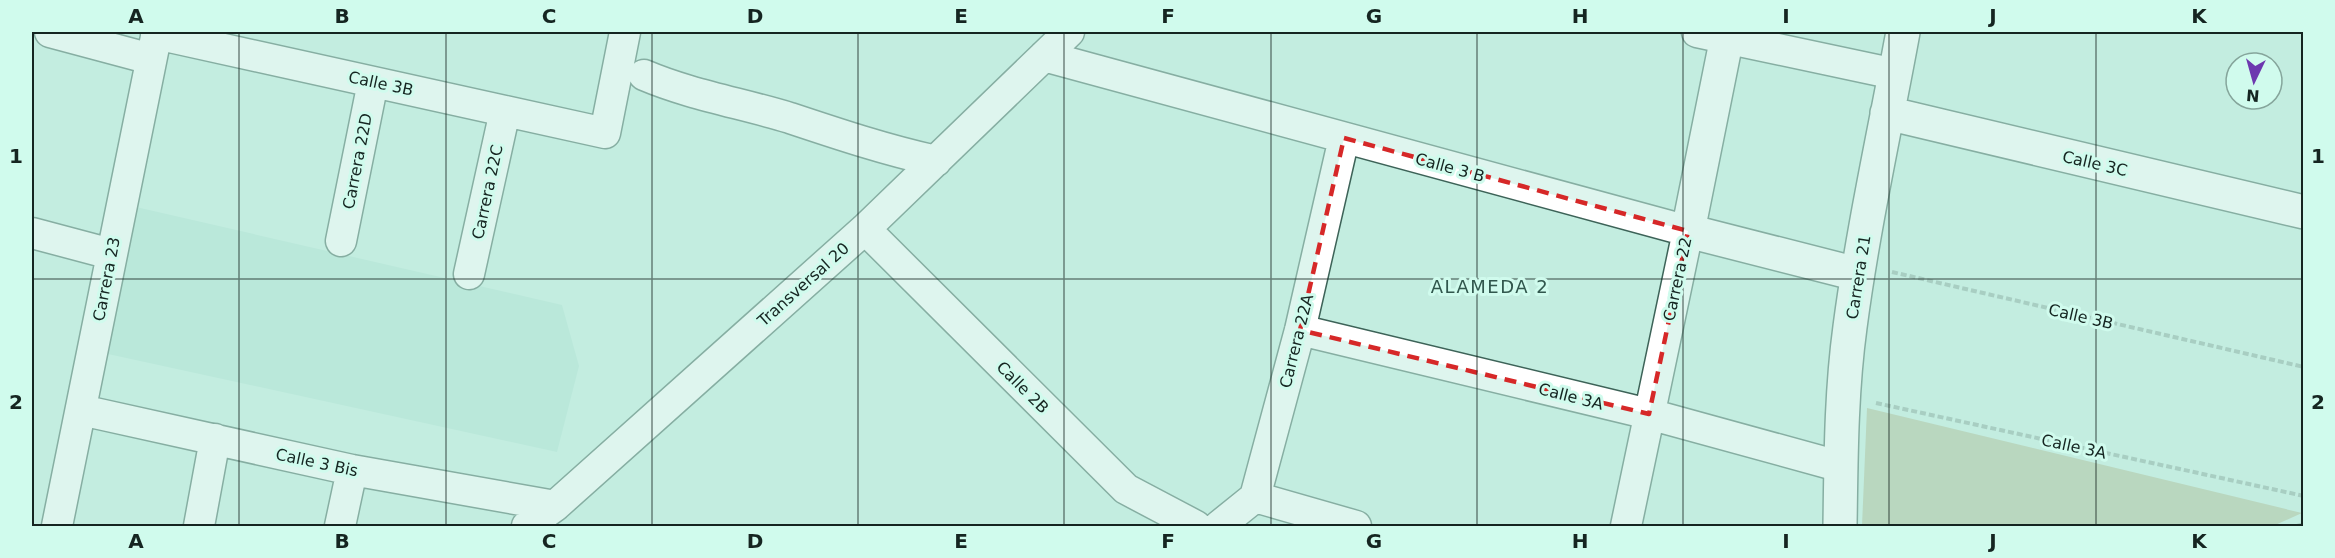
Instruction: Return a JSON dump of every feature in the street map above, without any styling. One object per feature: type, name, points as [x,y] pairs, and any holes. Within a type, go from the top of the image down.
[{"type":"street","points":[[50,32],[155,42]]},
{"type":"street","name":"Calle 3B","points":[[155,42],[373,82],[605,133],[624,32]]},
{"type":"street","name":"Transversal 20","points":[[527,526],[555,506],[865,229],[1069,32]]},
{"type":"street","name":"Carrera 21","points":[[1840,526],[1844,396],[1858,269],[1903,32]]},
{"type":"street","points":[[1717,34],[1895,74]]},
{"type":"street","name":"Carrera 22","points":[[1626,526],[1688,231],[1717,34]]},
{"type":"street","name":"Carrera 23","points":[[57,526],[155,42]]},
{"type":"street","name":"Calle 3 B","points":[[1044,57],[1688,231],[1858,269]]},
{"type":"street","points":[[644,75],[689,92],[788,118],[895,152],[936,160]]},
{"type":"street","name":"Carrera 22D","points":[[341,241],[373,82]]},
{"type":"street","name":"Carrera 22C","points":[[469,273],[505,111]]},
{"type":"street","name":"Calle 3C","points":[[1887,113],[2304,212]]},
{"type":"street","name":"Carrera 22A","points":[[1255,497],[1300,330],[1344,138]]},
{"type":"street","name":"Calle 2B","points":[[865,229],[1126,489],[1196,526]]},
{"type":"street","points":[[32,233],[111,254]]},
{"type":"street","name":"Calle 3A","points":[[1300,330],[1649,414],[1842,467]]},
{"type":"street","name":"Calle 3 Bis","points":[[81,410],[352,470],[555,506]]},
{"type":"street","points":[[198,526],[215,439]]},
{"type":"street","points":[[340,526],[352,470]]},
{"type":"street","points":[[1219,526],[1255,497],[1356,526]]},
{"type":"path","name":"Calle 3B","points":[[1858,269],[2304,367]]},
{"type":"path","name":"Calle 3A","points":[[1844,396],[2304,496]]},
{"type":"path","points":[[2297,526],[2304,524]]},
{"type":"highlighted area","points":[[1344,138],[1688,231],[1649,414],[1300,330]]},
{"type":"shaded area","points":[[136,207],[562,305],[579,366],[557,452],[108,354]]},
{"type":"shaded area","points":[[1867,408],[2302,513],[2273,526],[1862,526]]},
{"type":"district","name":"ALAMEDA 2","points":[[1490,287]]}]
